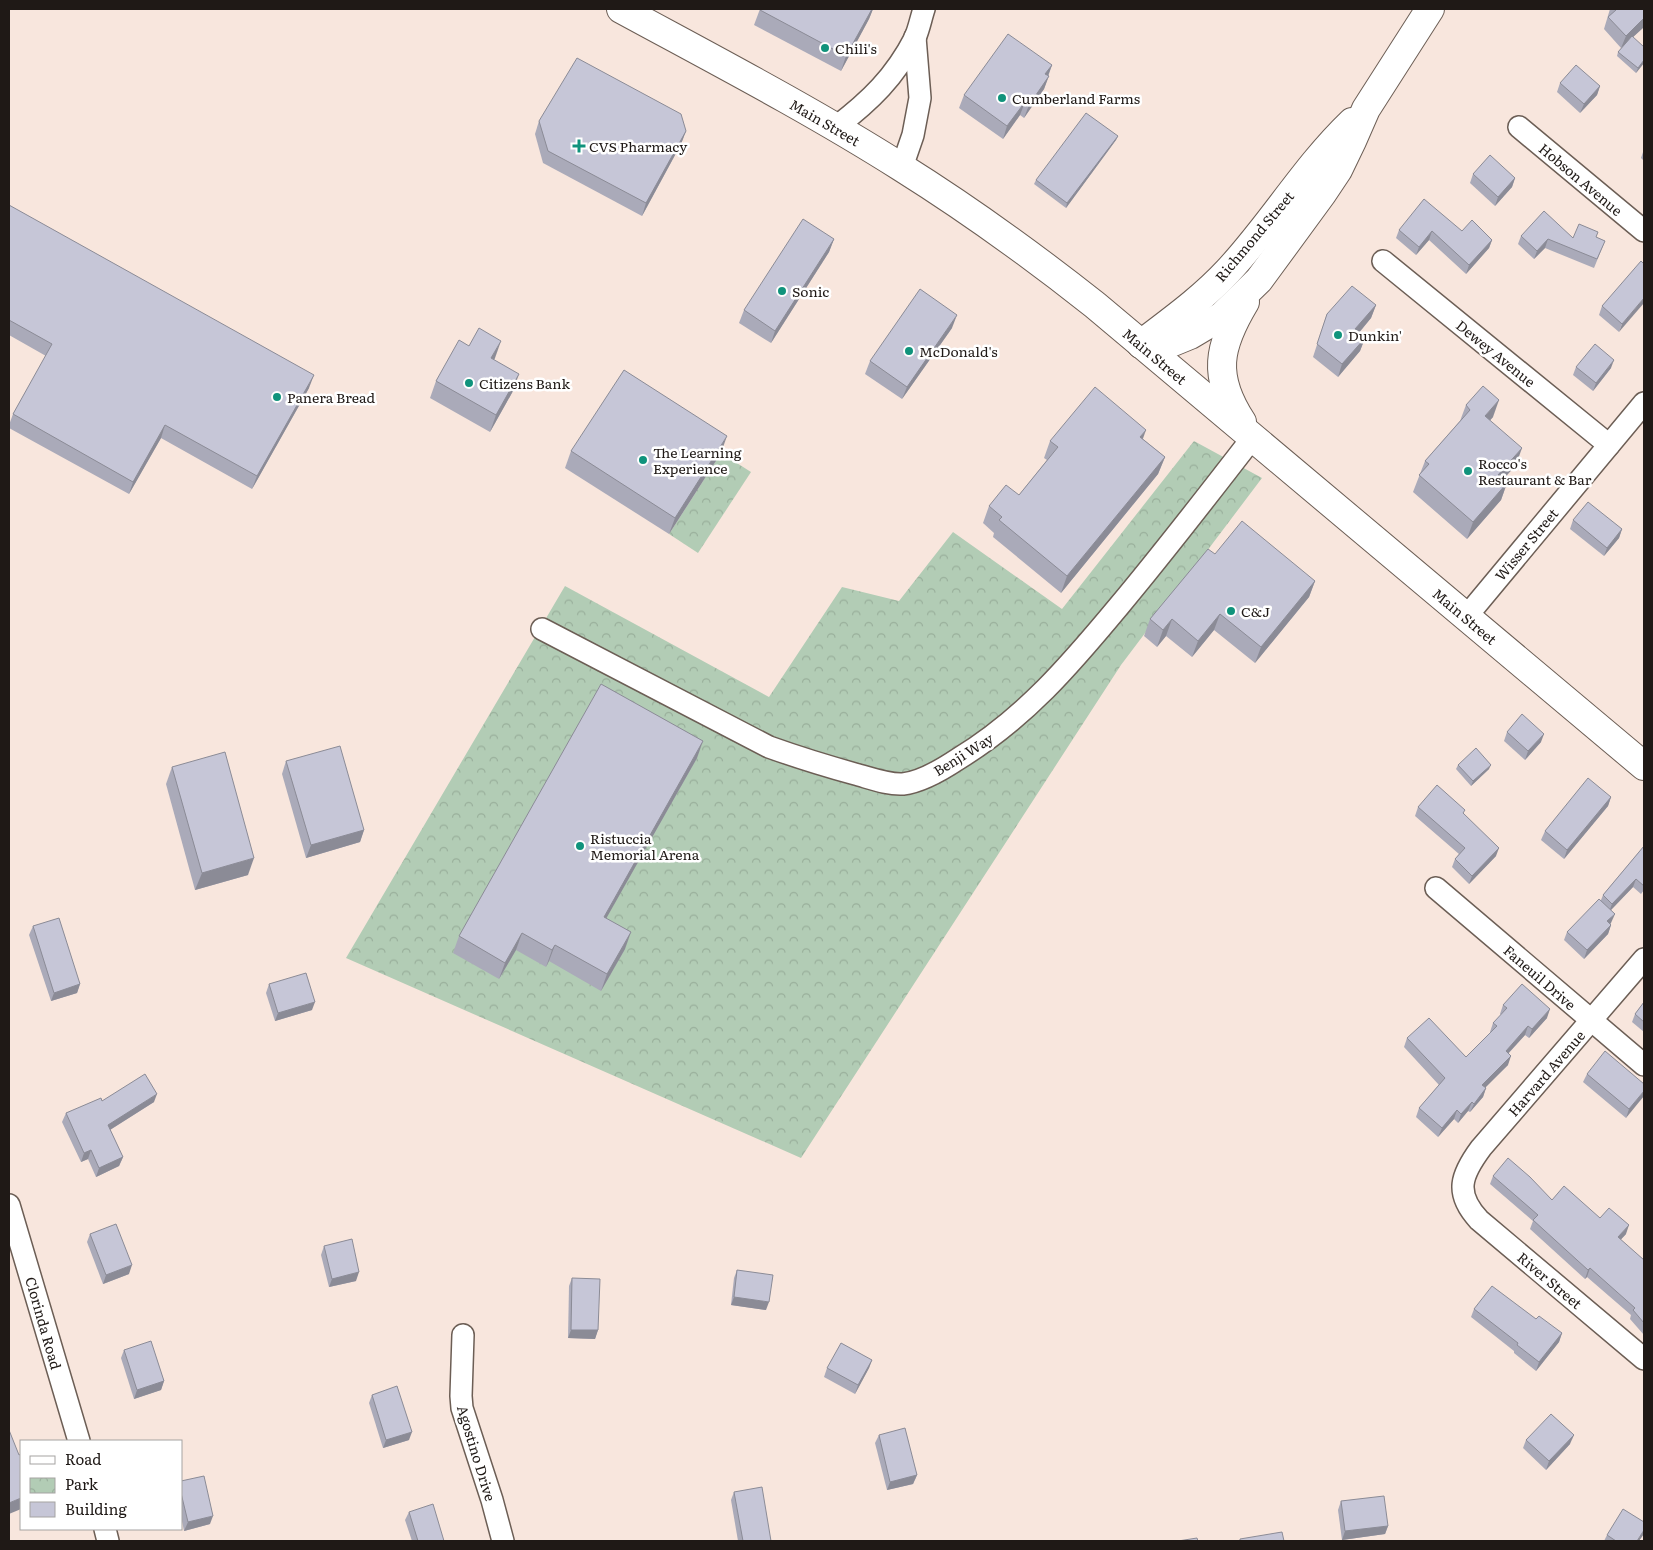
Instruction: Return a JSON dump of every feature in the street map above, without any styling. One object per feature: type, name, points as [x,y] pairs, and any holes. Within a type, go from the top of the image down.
[{"type":"main road","name":"Main Street","points":[[621,9],[836,127],[902,167],[1034,258],[1095,305],[1644,766]]},
{"type":"main road","name":"Richmond Street","points":[[1140,344],[1173,342],[1190,336],[1222,316],[1259,280],[1332,178],[1352,141],[1366,109],[1430,9]]},
{"type":"main road","name":"Richmond Street","points":[[1140,344],[1188,308],[1228,270],[1248,248],[1318,159],[1366,109]]},
{"type":"main road","points":[[1253,437],[1235,411],[1226,391],[1222,373],[1222,356],[1226,339],[1236,318],[1259,280]]},
{"type":"street","points":[[836,127],[862,108],[878,92],[896,68],[915,37],[924,9]]},
{"type":"street","points":[[902,167],[913,135],[920,98],[915,37]]},
{"type":"street","name":"Hobson Avenue","points":[[1519,127],[1644,231]]},
{"type":"street","name":"Dewey Avenue","points":[[1383,261],[1609,445]]},
{"type":"street","name":"Wisser Street","points":[[1466,617],[1644,403]]},
{"type":"street","name":"Benji Way","points":[[542,629],[769,747],[802,759],[869,778],[904,784],[940,770],[966,754],[1013,720],[1051,685],[1144,575],[1253,437]]},
{"type":"street","name":"Faneuil Drive","points":[[1436,888],[1644,1065]]},
{"type":"street","name":"Harvard Avenue","points":[[1462,1194],[1466,1170],[1481,1148],[1644,959]]},
{"type":"street","name":"River Street","points":[[1462,1194],[1468,1207],[1479,1220],[1644,1359]]},
{"type":"street","name":"Clorinda Road","points":[[9,1205],[79,1440]]},
{"type":"street","name":"Agostino Drive","points":[[463,1335],[462,1408],[492,1500],[502,1541]]},
{"type":"green space","points":[[1194,441],[1262,478],[1121,665],[801,1158],[346,958],[565,586],[769,697],[842,587],[899,601],[953,532],[1062,609]]},
{"type":"green space","points":[[721,453],[751,472],[698,553],[669,534]]},
{"type":"building","name":"Chili's","points":[[760,9],[872,9],[846,56]]},
{"type":"building","points":[[1615,9],[1644,9],[1644,18],[1626,36],[1608,17]]},
{"type":"building","name":"Cumberland Farms","points":[[1008,34],[1052,65],[1045,74],[1049,76],[1029,105],[1025,102],[1007,126],[964,95]]},
{"type":"building","points":[[1632,36],[1644,47],[1644,60],[1638,68],[1618,52]]},
{"type":"building","name":"CVS Pharmacy","points":[[577,58],[681,114],[686,131],[646,203],[548,151],[539,121]]},
{"type":"building","points":[[1576,65],[1600,86],[1584,104],[1560,83]]},
{"type":"building","name":"Cumberland Farms","points":[[1086,113],[1118,136],[1067,203],[1036,180]]},
{"type":"building","points":[[1490,155],[1515,178],[1498,197],[1473,174]]},
{"type":"building","points":[[1424,199],[1462,231],[1472,220],[1492,240],[1469,265],[1432,231],[1419,247],[1399,230]]},
{"type":"building","points":[[9,205],[314,375],[257,476],[165,425],[133,482],[13,414],[52,344],[9,320]]},
{"type":"building","points":[[1544,211],[1573,238],[1579,224],[1598,232],[1596,237],[1605,241],[1597,259],[1548,239],[1537,251],[1521,236]]},
{"type":"building","name":"Sonic","points":[[803,219],[834,239],[775,331],[744,310]]},
{"type":"building","points":[[1641,261],[1644,264],[1644,298],[1622,324],[1602,306]]},
{"type":"building","name":"Dunkin'","points":[[1352,286],[1376,305],[1355,329],[1365,338],[1342,364],[1317,344],[1327,314]]},
{"type":"building","name":"McDonald's","points":[[920,289],[957,315],[907,387],[870,361]]},
{"type":"building","name":"Citizens Bank","points":[[479,328],[501,341],[491,358],[519,374],[496,415],[436,381],[459,340],[469,346]]},
{"type":"building","points":[[1595,344],[1614,360],[1596,383],[1576,367]]},
{"type":"building","name":"The Learning Experience","points":[[624,370],[727,436],[675,518],[571,451]]},
{"type":"building","name":"Rocco's Restaurant & Bar","points":[[1483,386],[1499,400],[1485,416],[1522,448],[1498,475],[1507,483],[1473,522],[1419,475],[1429,464],[1425,461],[1470,410],[1466,405]]},
{"type":"building","points":[[1095,387],[1146,430],[1140,437],[1165,457],[1067,576],[999,520],[1002,517],[989,506],[1006,485],[1019,495],[1058,447],[1050,441]]},
{"type":"building","points":[[1588,502],[1622,529],[1607,548],[1573,520]]},
{"type":"building","name":"C&J","points":[[1242,521],[1315,581],[1261,647],[1220,614],[1198,641],[1172,619],[1163,630],[1150,619],[1208,549],[1215,554]]},
{"type":"building","name":"Ristuccia Memorial Arena","points":[[601,684],[703,741],[604,917],[631,932],[607,974],[555,945],[552,950],[522,933],[505,963],[459,936]]},
{"type":"building","points":[[1522,714],[1544,734],[1528,751],[1507,732]]},
{"type":"building","points":[[340,746],[364,830],[311,845],[286,761]]},
{"type":"building","points":[[1476,748],[1491,765],[1473,781],[1458,765]]},
{"type":"building","points":[[225,752],[254,858],[202,873],[172,767]]},
{"type":"building","points":[[1588,778],[1611,797],[1567,850],[1545,831]]},
{"type":"building","points":[[1437,785],[1465,810],[1463,813],[1499,848],[1472,876],[1455,859],[1465,848],[1418,807]]},
{"type":"building","points":[[1644,846],[1644,886],[1636,879],[1612,904],[1603,895]]},
{"type":"building","points":[[1599,899],[1615,914],[1607,921],[1611,925],[1587,950],[1567,932]]},
{"type":"building","points":[[59,918],[80,984],[54,993],[33,926]]},
{"type":"building","points":[[306,973],[315,1002],[278,1013],[269,984]]},
{"type":"building","points":[[1522,984],[1550,1009],[1532,1029],[1528,1026],[1506,1051],[1511,1056],[1482,1085],[1486,1088],[1474,1104],[1472,1102],[1461,1114],[1457,1110],[1442,1128],[1419,1108],[1445,1078],[1407,1038],[1429,1018],[1466,1057],[1497,1026],[1493,1023],[1507,1008],[1503,1005]]},
{"type":"building","points":[[1644,1002],[1644,1022],[1635,1014]]},
{"type":"building","points":[[1605,1051],[1644,1084],[1644,1091],[1629,1109],[1587,1074]]},
{"type":"building","points":[[145,1074],[157,1094],[108,1125],[123,1157],[99,1168],[91,1150],[84,1153],[66,1113],[101,1098],[102,1101]]},
{"type":"building","points":[[1508,1158],[1552,1200],[1564,1186],[1600,1218],[1609,1208],[1629,1225],[1618,1237],[1644,1260],[1644,1323],[1633,1310],[1635,1308],[1590,1268],[1588,1270],[1533,1220],[1538,1215],[1493,1176]]},
{"type":"building","points":[[116,1224],[132,1265],[106,1275],[90,1234]]},
{"type":"building","points":[[352,1239],[359,1272],[332,1279],[324,1246]]},
{"type":"building","points":[[737,1270],[773,1275],[769,1302],[734,1297]]},
{"type":"building","points":[[572,1278],[600,1279],[598,1330],[571,1330]]},
{"type":"building","points":[[1492,1286],[1536,1319],[1539,1316],[1562,1333],[1539,1362],[1474,1309]]},
{"type":"building","points":[[151,1341],[164,1381],[137,1390],[124,1350]]},
{"type":"building","points":[[841,1343],[872,1360],[858,1385],[827,1368]]},
{"type":"building","points":[[397,1386],[412,1432],[386,1440],[372,1395]]},
{"type":"building","points":[[1551,1414],[1574,1435],[1549,1461],[1526,1440]]},
{"type":"building","points":[[905,1428],[917,1475],[890,1482],[879,1435]]},
{"type":"building","points":[[9,1430],[20,1454],[20,1498],[9,1503]]},
{"type":"building","points":[[204,1476],[213,1516],[188,1522],[182,1497],[182,1481]]},
{"type":"building","points":[[762,1487],[771,1541],[743,1541],[734,1492]]},
{"type":"building","points":[[1384,1496],[1388,1526],[1345,1531],[1341,1501]]},
{"type":"building","points":[[433,1504],[444,1541],[418,1541],[409,1512]]},
{"type":"building","points":[[1623,1509],[1644,1522],[1644,1530],[1637,1541],[1616,1541],[1607,1535]]},
{"type":"building","points":[[1282,1532],[1284,1541],[1240,1541],[1240,1539]]},
{"type":"building","points":[[1197,1538],[1198,1541],[1178,1541]]},
{"type":"place","name":"Chili's","points":[[825,48]]},
{"type":"place","name":"Cumberland Farms","points":[[1002,98]]},
{"type":"place","name":"CVS Pharmacy","points":[[579,146]]},
{"type":"place","name":"Sonic","points":[[782,291]]},
{"type":"place","name":"Dunkin'","points":[[1338,335]]},
{"type":"place","name":"McDonald's","points":[[909,351]]},
{"type":"place","name":"Citizens Bank","points":[[469,383]]},
{"type":"place","name":"Panera Bread","points":[[277,397]]},
{"type":"place","name":"The Learning Experience","points":[[643,460]]},
{"type":"place","name":"Rocco's Restaurant & Bar","points":[[1468,471]]},
{"type":"place","name":"C&J","points":[[1231,611]]},
{"type":"place","name":"Ristuccia Memorial Arena","points":[[580,846]]}]
